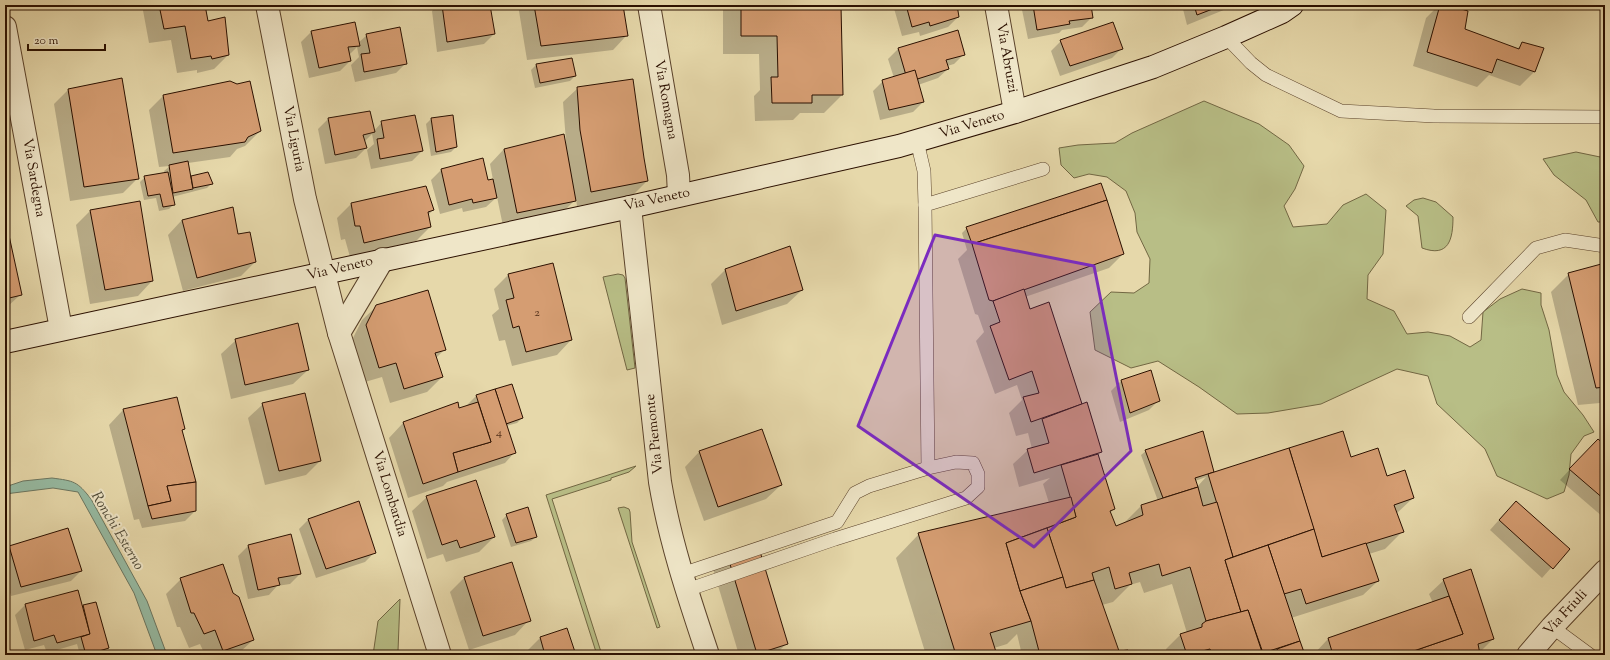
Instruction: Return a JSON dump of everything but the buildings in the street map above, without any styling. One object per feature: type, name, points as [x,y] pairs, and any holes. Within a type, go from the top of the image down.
[{"type":"street","name":"Via Liguria","points":[[267,5],[305,198],[323,273]]},
{"type":"street","name":"Via Romagna","points":[[649,5],[678,175],[680,195]]},
{"type":"street","name":"Via Abruzzi","points":[[996,5],[1015,112]]},
{"type":"street","name":"Via Veneto","points":[[5,342],[383,259],[630,207],[899,146],[1015,112],[1153,67],[1226,37],[1282,12],[1292,5]]},
{"type":"street","name":"Via Sardegna","points":[[5,27],[61,329]]},
{"type":"street","name":"Via Piemonte","points":[[630,207],[660,482],[666,517],[684,582],[708,655]]},
{"type":"street","points":[[339,333],[383,259]]},
{"type":"street","name":"Via Lombardia","points":[[323,273],[339,333],[440,655]]},
{"type":"street","name":"Via Friuli","points":[[1528,655],[1552,627],[1605,571]]},
{"type":"lane","points":[[1226,37],[1251,63],[1266,75],[1341,111],[1434,116],[1605,117]]},
{"type":"lane","points":[[917,141],[924,171],[928,468]]},
{"type":"lane","points":[[925,204],[1044,169]]},
{"type":"lane","points":[[1469,317],[1536,248],[1565,240],[1605,246]]},
{"type":"lane","points":[[956,462],[972,463],[978,474],[978,487],[966,498],[848,535],[684,582],[838,522],[855,493],[869,486],[928,468],[956,462]]},
{"type":"lane","points":[[1552,627],[1590,655]]},
{"type":"highlighted area","points":[[935,235],[1094,266],[1131,451],[1034,547],[858,426]]},
{"type":"shaded area","points":[[1204,101],[1259,124],[1289,145],[1304,166],[1295,189],[1284,206],[1293,227],[1327,224],[1343,205],[1366,194],[1386,210],[1383,254],[1368,275],[1367,299],[1394,311],[1407,334],[1428,332],[1450,336],[1470,347],[1481,340],[1483,312],[1500,299],[1522,289],[1541,293],[1541,305],[1549,330],[1557,375],[1564,392],[1583,415],[1594,432],[1584,436],[1571,454],[1569,475],[1564,492],[1547,499],[1497,476],[1485,449],[1437,404],[1428,376],[1397,369],[1321,404],[1268,413],[1237,414],[1199,387],[1158,361],[1131,368],[1095,350],[1090,312],[1111,292],[1134,293],[1149,283],[1150,259],[1137,232],[1135,213],[1126,191],[1107,177],[1089,174],[1074,178],[1061,165],[1059,148],[1078,145],[1115,143],[1132,133]]},
{"type":"shaded area","points":[[1576,152],[1605,158],[1605,222],[1598,222],[1586,200],[1554,175],[1543,159]]},
{"type":"shaded area","points":[[1423,198],[1436,202],[1453,217],[1452,233],[1448,244],[1444,248],[1431,250],[1422,248],[1418,216],[1406,206],[1414,200]]},
{"type":"shaded area","points":[[618,274],[623,275],[625,278],[635,368],[627,370],[603,277]]},
{"type":"shaded area","points":[[636,466],[629,472],[611,478],[611,480],[552,499],[602,655],[597,655],[546,495]]},
{"type":"shaded area","points":[[52,478],[70,481],[78,485],[91,499],[147,601],[167,655],[157,655],[134,593],[78,492],[53,488],[5,494],[5,487],[23,481]]},
{"type":"shaded area","points":[[624,507],[629,509],[630,512],[632,542],[660,627],[657,628],[618,508]]},
{"type":"shaded area","points":[[400,599],[398,651],[405,655],[373,655],[378,621]]},
{"type":"water label","name":"Ronchi Esterno","points":[[117,531]]}]
